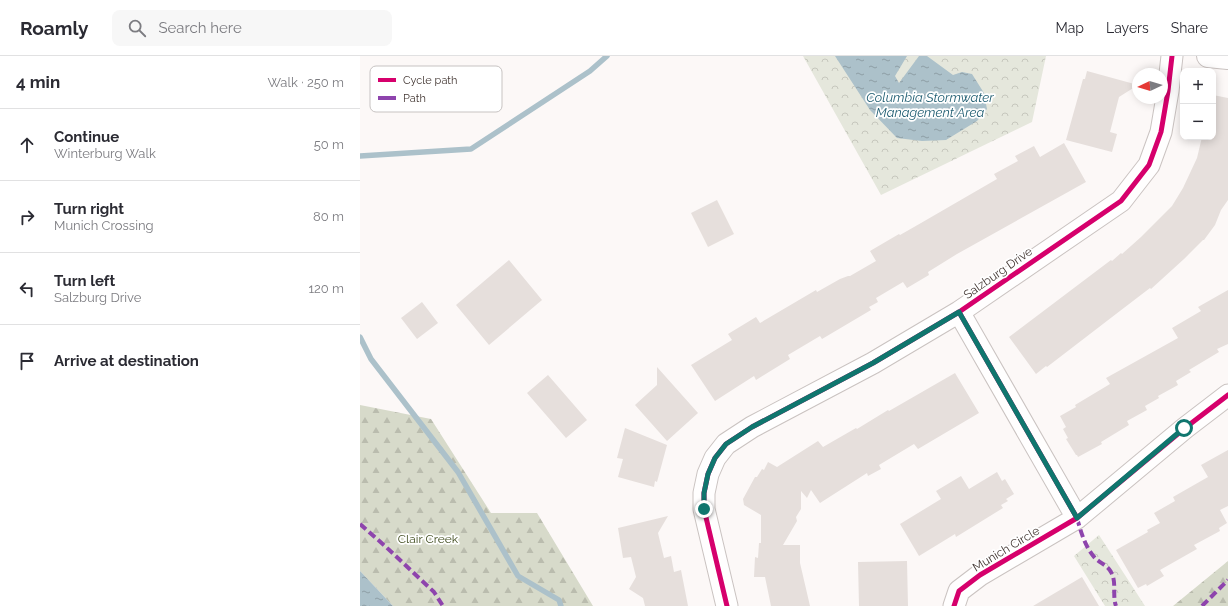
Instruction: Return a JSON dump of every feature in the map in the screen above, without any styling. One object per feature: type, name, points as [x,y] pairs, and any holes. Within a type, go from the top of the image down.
[{"type":"main road","points":[[1208,56],[1228,58]]},
{"type":"street","name":"Salzburg Drive","points":[[727,606],[704,509],[704,493],[708,474],[715,458],[726,444],[752,427],[873,363],[959,312],[1121,201],[1149,165],[1161,132],[1172,56]]},
{"type":"street","points":[[959,312],[1077,518]]},
{"type":"street","name":"Munich Circle","points":[[954,606],[959,591],[980,575],[1077,518],[1184,428],[1228,395]]},
{"type":"green space","points":[[803,56],[1046,56],[1032,122],[881,195]]},
{"type":"green space","name":"Clair Creek","points":[[360,405],[431,419],[491,513],[537,513],[593,606],[393,606],[360,571]]},
{"type":"green space","points":[[1099,535],[1145,606],[1105,606],[1074,556]]},
{"type":"green space","points":[[1228,561],[1228,606],[1173,606]]},
{"type":"water","name":"Columbia Stormwater Management Area","points":[[835,56],[907,56],[895,76],[899,83],[919,56],[927,56],[953,75],[962,72],[972,74],[984,93],[987,109],[977,121],[946,140],[922,141],[897,138],[870,110]]},
{"type":"water","points":[[360,571],[362,573],[393,606],[360,606]]},
{"type":"building","points":[[1087,71],[1132,83],[1132,89],[1119,97],[1110,132],[1117,134],[1112,152],[1066,140],[1083,79],[1085,79]]},
{"type":"building","points":[[1216,96],[1228,98],[1228,200],[1221,210],[1215,225],[1204,240],[1151,289],[1150,288],[1036,374],[1009,337],[1111,260],[1112,261],[1121,253],[1122,254],[1141,237],[1172,206],[1183,188],[1197,158],[1201,140],[1216,140]]},
{"type":"building","points":[[1064,143],[1086,182],[957,254],[928,272],[929,275],[907,288],[903,282],[876,298],[878,302],[869,307],[871,310],[822,339],[820,336],[788,355],[790,359],[756,380],[754,376],[715,401],[691,365],[732,340],[728,334],[756,317],[760,323],[816,290],[817,292],[876,261],[870,251],[997,179],[994,174],[1018,161],[1015,156],[1034,146],[1040,157]]},
{"type":"building","points":[[717,200],[734,234],[708,247],[691,213]]},
{"type":"building","points":[[509,260],[542,300],[489,345],[456,305]]},
{"type":"building","points":[[1228,290],[1228,344],[1217,349],[1219,352],[1189,370],[1191,372],[1176,381],[1178,385],[1158,396],[1159,398],[1145,406],[1147,410],[1127,421],[1129,425],[1101,442],[1102,444],[1078,457],[1066,439],[1068,438],[1063,429],[1066,427],[1060,416],[1110,384],[1106,378],[1178,338],[1172,328],[1201,311],[1198,307]]},
{"type":"building","points":[[422,302],[438,323],[417,339],[401,318]]},
{"type":"building","points":[[657,367],[698,413],[667,441],[635,405],[657,385]]},
{"type":"building","points":[[955,373],[979,413],[918,449],[914,444],[879,465],[881,469],[868,476],[867,473],[820,503],[811,490],[807,498],[801,491],[801,509],[796,517],[797,521],[783,545],[800,545],[800,563],[810,606],[771,606],[765,577],[754,577],[755,557],[758,558],[759,543],[761,543],[761,515],[744,505],[743,499],[755,477],[757,477],[762,469],[764,470],[768,462],[777,467],[818,441],[823,447]]},
{"type":"building","points":[[548,375],[587,420],[566,438],[527,393]]},
{"type":"building","points":[[625,428],[667,445],[657,482],[655,481],[654,487],[618,477],[623,459],[617,458]]},
{"type":"building","points":[[1228,450],[1228,506],[1220,510],[1227,523],[1219,528],[1220,531],[1194,545],[1197,549],[1160,570],[1164,576],[1147,586],[1146,584],[1138,588],[1116,550],[1148,532],[1147,530],[1160,523],[1154,513],[1175,501],[1173,497],[1208,477],[1201,465]]},
{"type":"building","points":[[997,472],[1002,481],[1005,479],[1014,494],[1006,499],[1008,501],[1001,505],[1003,508],[956,537],[955,534],[919,556],[900,524],[941,499],[936,491],[961,476],[969,489]]},
{"type":"building","points":[[668,516],[658,533],[664,558],[671,556],[674,572],[681,570],[688,606],[645,606],[643,598],[629,589],[636,577],[631,557],[623,558],[618,528]]},
{"type":"building","points":[[907,561],[908,606],[859,606],[858,562]]},
{"type":"building","points":[[1082,577],[1099,606],[1033,606]]},
{"type":"waterway","points":[[360,156],[471,149],[590,71],[607,56]]},
{"type":"waterway","points":[[360,337],[371,359],[458,472],[518,576],[559,600],[561,606]]},
{"type":"marked path","points":[[1077,518],[1089,549],[1095,558],[1110,570],[1113,576],[1116,606]]},
{"type":"marked path","points":[[360,524],[434,592],[443,606]]},
{"type":"marked path","points":[[1202,606],[1228,580]]},
{"type":"cycle path","points":[[727,606],[704,509],[704,493],[708,474],[715,458],[726,444],[752,427],[873,363],[959,312],[1121,201],[1149,165],[1161,132],[1172,56]]},
{"type":"cycle path","points":[[959,312],[1077,518]]},
{"type":"cycle path","points":[[954,606],[959,591],[980,575],[1077,518],[1185,428],[1228,395]]},
{"type":"route","points":[[704,509],[704,493],[708,474],[715,458],[726,444],[752,427],[873,363],[959,312],[1077,518],[1184,428]]}]
